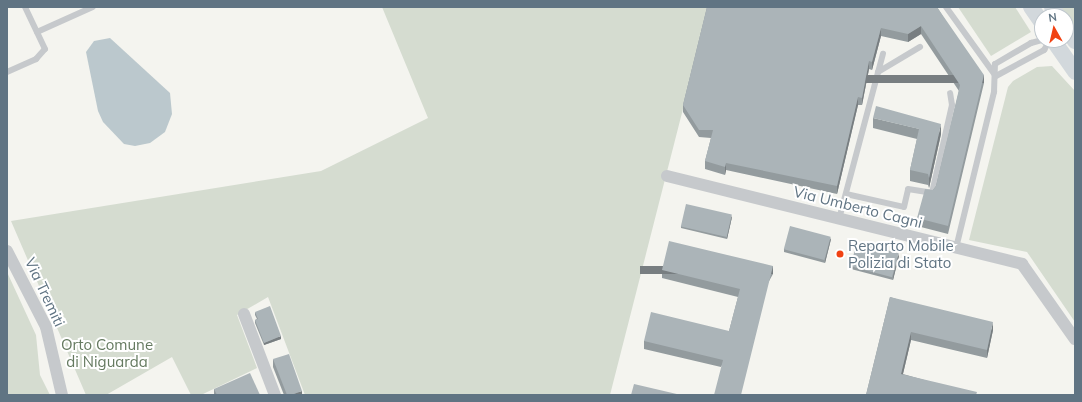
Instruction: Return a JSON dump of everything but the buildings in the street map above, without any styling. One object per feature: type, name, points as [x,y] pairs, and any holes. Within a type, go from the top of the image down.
[{"type":"street","points":[[1059,48],[1074,70]]},
{"type":"street","name":"Via Umberto Cagni","points":[[667,176],[1022,264],[1075,339]]},
{"type":"street","name":"Via Tremiti","points":[[7,250],[46,327],[62,395]]},
{"type":"street","points":[[244,314],[275,395]]},
{"type":"lane","points":[[7,72],[42,54],[45,49],[25,7]]},
{"type":"lane","points":[[37,32],[93,7]]},
{"type":"lane","points":[[946,7],[996,76]]},
{"type":"lane","points":[[956,248],[996,76],[995,64],[1034,42]]},
{"type":"lane","points":[[878,72],[920,48]]},
{"type":"lane","points":[[996,76],[1045,48]]},
{"type":"lane","points":[[839,219],[883,54]]},
{"type":"lane","points":[[846,194],[904,207],[908,188],[932,193],[952,105],[950,93]]},
{"type":"green space","name":"Orto Comune di Niguarda","points":[[382,7],[709,7],[610,395],[305,395],[268,297],[237,315],[257,368],[201,395],[191,395],[172,357],[106,395],[86,395],[11,221],[321,171],[428,118]]},
{"type":"green space","points":[[958,7],[1015,7],[1031,32],[991,56]]},
{"type":"green space","points":[[1075,7],[1075,30],[1074,8],[1061,8]]},
{"type":"green space","points":[[1052,66],[1075,91],[1075,322],[1027,252],[969,240],[1008,87],[1013,81],[1037,67]]},
{"type":"green space","points":[[7,272],[36,335],[40,375],[50,395],[7,395]]},
{"type":"shaded area","points":[[110,38],[170,93],[172,114],[165,132],[150,143],[135,146],[124,144],[103,122],[98,111],[86,52],[94,41]]},
{"type":"place","name":"Reparto Mobile Polizia di Stato","points":[[840,254]]}]
